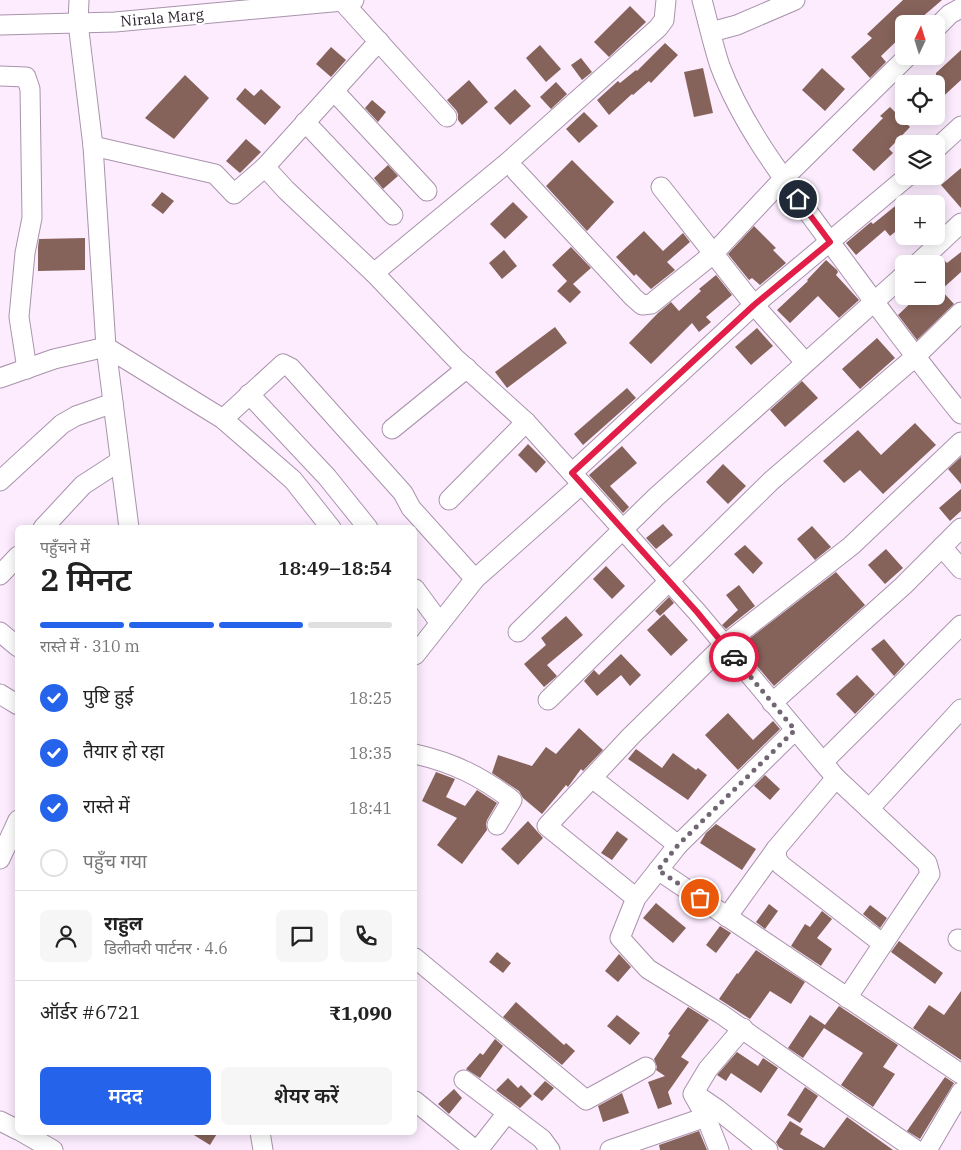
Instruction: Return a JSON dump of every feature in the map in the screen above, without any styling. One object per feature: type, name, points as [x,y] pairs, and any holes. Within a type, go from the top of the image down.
[{"type":"street","points":[[79,0],[78,23],[93,146],[106,347],[130,525]]},
{"type":"street","points":[[374,273],[508,162],[658,28],[664,20],[666,0]]},
{"type":"street","points":[[702,0],[720,65],[756,137],[874,302],[961,414]]},
{"type":"street","points":[[711,32],[738,26],[795,0]]},
{"type":"street","points":[[348,1],[379,41],[448,117]]},
{"type":"street","name":"Nirala Marg","points":[[0,25],[115,22],[348,1]]},
{"type":"street","points":[[945,19],[961,8]]},
{"type":"street","points":[[93,146],[215,174],[234,194],[265,167],[379,41]]},
{"type":"street","points":[[516,172],[642,305],[651,304],[713,254],[784,178],[899,65]]},
{"type":"street","points":[[0,76],[26,77],[30,89],[32,218],[25,253],[19,317],[27,369]]},
{"type":"street","points":[[334,91],[427,191]]},
{"type":"street","points":[[305,122],[393,215]]},
{"type":"street","points":[[945,141],[961,126]]},
{"type":"street","points":[[265,167],[286,190],[374,273],[467,368],[526,422],[697,612],[836,778],[927,863],[930,874],[847,998]]},
{"type":"street","points":[[417,648],[440,623],[475,579],[754,305],[897,185]]},
{"type":"street","points":[[661,187],[754,305],[805,362]]},
{"type":"street","points":[[927,255],[961,223]]},
{"type":"street","points":[[518,632],[622,529],[805,362],[895,283]]},
{"type":"street","points":[[548,700],[770,482],[916,357],[961,312]]},
{"type":"street","points":[[0,378],[54,359],[106,347],[224,419],[293,480],[328,525]]},
{"type":"street","points":[[224,419],[283,364],[291,368],[403,493],[411,508],[475,579]]},
{"type":"street","points":[[392,429],[467,368]]},
{"type":"street","points":[[249,394],[328,476],[366,525]]},
{"type":"street","points":[[0,481],[62,424],[76,416],[113,403]]},
{"type":"street","points":[[448,500],[526,422]]},
{"type":"street","points":[[636,898],[547,826],[631,736],[724,645],[851,546],[961,442]]},
{"type":"street","points":[[46,525],[83,485],[120,461]]},
{"type":"street","points":[[772,703],[896,592],[961,528]]},
{"type":"street","points":[[942,547],[961,570]]},
{"type":"street","points":[[417,592],[440,623]]},
{"type":"street","points":[[823,762],[961,625]]},
{"type":"street","points":[[0,632],[15,644]]},
{"type":"street","points":[[0,694],[15,703]]},
{"type":"street","points":[[869,809],[961,709]]},
{"type":"street","points":[[795,730],[678,845],[636,898],[620,938],[648,969],[742,1028],[850,1106],[916,1150]]},
{"type":"street","points":[[417,754],[444,761],[488,782],[512,800],[497,825]]},
{"type":"street","points":[[592,778],[678,845]]},
{"type":"street","points":[[727,917],[776,849],[836,778]]},
{"type":"street","points":[[0,859],[15,826]]},
{"type":"street","points":[[776,849],[777,859],[781,865],[883,944]]},
{"type":"street","points":[[658,870],[961,1074]]},
{"type":"street","points":[[417,960],[586,1100],[646,1068]]},
{"type":"street","points":[[694,1094],[708,1068],[742,1028]]},
{"type":"street","points":[[464,1080],[542,1139],[550,1150]]},
{"type":"street","points":[[927,1150],[961,1092]]},
{"type":"street","points":[[694,1094],[719,1150]]},
{"type":"street","points":[[694,1094],[717,1109],[768,1150]]},
{"type":"street","points":[[417,1103],[477,1150],[507,1113]]},
{"type":"street","points":[[610,1150],[650,1143],[706,1118]]},
{"type":"street","points":[[0,1121],[15,1128]]},
{"type":"street","points":[[27,1135],[53,1150]]},
{"type":"street","points":[[261,1135],[264,1150]]},
{"type":"building","points":[[903,0],[942,0],[924,15],[895,15],[895,43],[881,56],[886,62],[870,78],[851,57],[872,38],[867,34]]},
{"type":"building","points":[[630,6],[646,22],[609,57],[594,42]]},
{"type":"building","points":[[665,43],[678,55],[651,83],[649,81],[609,115],[597,100],[618,81],[620,83],[637,71]]},
{"type":"building","points":[[540,45],[561,69],[546,82],[526,58]]},
{"type":"building","points":[[331,47],[346,60],[331,77],[316,64]]},
{"type":"building","points":[[961,50],[961,80],[945,95],[945,75],[936,75],[936,73]]},
{"type":"building","points":[[581,58],[592,72],[582,80],[571,65]]},
{"type":"building","points":[[703,68],[713,113],[694,117],[684,72]]},
{"type":"building","points":[[822,68],[845,89],[825,111],[802,90]]},
{"type":"building","points":[[185,75],[209,98],[174,139],[145,118]]},
{"type":"building","points":[[469,80],[488,102],[462,125],[458,120],[456,110],[447,100]]},
{"type":"building","points":[[556,82],[567,94],[551,109],[540,97]]},
{"type":"building","points":[[245,88],[254,96],[261,89],[281,107],[265,125],[236,99]]},
{"type":"building","points":[[515,89],[531,106],[510,125],[494,108]]},
{"type":"building","points":[[372,100],[386,112],[378,122],[365,108]]},
{"type":"building","points":[[890,107],[895,112],[895,125],[908,125],[910,127],[902,135],[895,135],[895,143],[889,149],[893,153],[874,171],[852,150],[883,118],[880,116]]},
{"type":"building","points":[[584,112],[598,126],[579,143],[566,129]]},
{"type":"building","points":[[246,139],[261,152],[240,173],[226,161]]},
{"type":"building","points":[[572,160],[614,202],[587,231],[546,186]]},
{"type":"building","points":[[388,165],[398,176],[383,189],[374,178]]},
{"type":"building","points":[[961,168],[961,208],[941,185],[945,185],[945,182]]},
{"type":"building","points":[[162,192],[174,201],[163,214],[151,205]]},
{"type":"building","points":[[513,202],[528,217],[505,239],[490,224]]},
{"type":"building","points":[[895,206],[895,232],[890,236],[885,230],[856,255],[846,243],[871,222],[873,224]]},
{"type":"building","points":[[754,226],[776,248],[773,250],[786,263],[760,285],[752,278],[749,280],[728,254]]},
{"type":"building","points":[[644,231],[663,251],[683,233],[690,242],[667,262],[675,270],[651,289],[636,274],[634,276],[616,257]]},
{"type":"building","points":[[85,238],[85,270],[38,271],[39,239]]},
{"type":"building","points":[[571,247],[591,268],[573,284],[581,292],[570,303],[557,291],[567,281],[552,265]]},
{"type":"building","points":[[504,250],[517,266],[502,279],[489,263]]},
{"type":"building","points":[[961,252],[961,272],[945,286],[945,261],[947,263]]},
{"type":"building","points":[[826,260],[837,270],[836,275],[859,300],[839,318],[818,296],[790,323],[777,310],[808,281]]},
{"type":"building","points":[[716,275],[732,295],[706,317],[711,322],[699,332],[692,323],[651,364],[629,343],[671,302],[679,311],[701,291],[699,289]]},
{"type":"building","points":[[945,294],[954,304],[917,340],[898,315],[909,305],[945,305]]},
{"type":"building","points":[[555,327],[567,343],[507,388],[495,372]]},
{"type":"building","points":[[757,328],[773,346],[751,365],[735,347]]},
{"type":"building","points":[[877,338],[895,358],[860,389],[842,369]]},
{"type":"building","points":[[802,381],[818,398],[785,427],[770,410]]},
{"type":"building","points":[[627,388],[636,398],[583,445],[574,434]]},
{"type":"building","points":[[915,423],[936,445],[883,494],[860,470],[844,483],[823,461],[858,430],[881,455]]},
{"type":"building","points":[[528,444],[546,462],[536,473],[518,455]]},
{"type":"building","points":[[622,446],[637,463],[610,486],[629,507],[623,513],[589,475]]},
{"type":"building","points":[[961,457],[961,484],[948,469]]},
{"type":"building","points":[[723,464],[746,486],[728,504],[706,482]]},
{"type":"building","points":[[961,489],[961,511],[950,521],[939,508]]},
{"type":"building","points":[[663,524],[673,535],[656,549],[646,538]]},
{"type":"building","points":[[812,526],[831,547],[815,560],[797,539]]},
{"type":"building","points":[[745,545],[763,563],[753,574],[734,554]]},
{"type":"building","points":[[886,549],[903,568],[885,584],[868,565]]},
{"type":"building","points":[[606,566],[625,586],[612,599],[593,579]]},
{"type":"building","points":[[836,572],[865,605],[774,686],[740,646]]},
{"type":"building","points":[[739,585],[755,606],[726,629],[722,625],[738,610],[726,595]]},
{"type":"building","points":[[669,597],[674,603],[660,616],[655,611]]},
{"type":"building","points":[[664,614],[688,640],[671,656],[647,630]]},
{"type":"building","points":[[566,616],[583,635],[547,665],[557,676],[544,687],[524,664],[546,645],[541,638]]},
{"type":"building","points":[[884,639],[905,664],[894,676],[871,649]]},
{"type":"building","points":[[621,654],[641,675],[630,686],[621,675],[597,696],[584,681],[594,670],[599,675]]},
{"type":"building","points":[[857,675],[875,694],[855,714],[836,694]]},
{"type":"building","points":[[728,713],[753,740],[773,721],[780,729],[738,770],[705,735]]},
{"type":"building","points":[[579,728],[603,750],[583,771],[581,769],[568,787],[566,785],[542,814],[523,798],[519,791],[492,773],[498,755],[532,766],[546,747],[556,754]]},
{"type":"building","points":[[636,749],[662,768],[673,753],[696,770],[698,768],[707,775],[688,800],[628,759]]},
{"type":"building","points":[[436,772],[455,779],[446,797],[465,806],[477,790],[497,803],[487,820],[487,830],[462,864],[437,845],[457,818],[422,801]]},
{"type":"building","points":[[765,775],[780,789],[770,800],[754,786]]},
{"type":"building","points":[[528,821],[543,838],[518,865],[501,849]]},
{"type":"building","points":[[716,824],[756,849],[742,870],[700,843],[706,833]]},
{"type":"building","points":[[617,831],[628,839],[612,860],[601,853]]},
{"type":"building","points":[[656,903],[686,928],[673,943],[643,918]]},
{"type":"building","points":[[769,904],[778,911],[765,929],[756,922]]},
{"type":"building","points":[[870,905],[887,918],[880,928],[863,914]]},
{"type":"building","points":[[822,911],[832,919],[817,938],[832,949],[821,966],[791,946],[805,924],[810,927]]},
{"type":"building","points":[[720,926],[731,933],[716,953],[706,945]]},
{"type":"building","points":[[899,941],[943,973],[935,984],[891,952]]},
{"type":"building","points":[[756,950],[805,982],[791,1004],[770,991],[750,1019],[719,999]]},
{"type":"building","points":[[497,952],[511,963],[503,973],[489,962]]},
{"type":"building","points":[[619,954],[631,967],[618,982],[605,971]]},
{"type":"building","points":[[961,991],[961,1060],[913,1028],[929,1005],[944,1015]]},
{"type":"building","points":[[516,1002],[564,1045],[566,1043],[575,1051],[562,1065],[503,1017]]},
{"type":"building","points":[[839,1006],[898,1045],[883,1067],[895,1074],[873,1107],[841,1085],[863,1053],[824,1028],[803,1058],[788,1048],[810,1015],[825,1025]]},
{"type":"building","points":[[688,1007],[709,1020],[681,1057],[689,1062],[668,1092],[672,1104],[658,1109],[648,1082],[665,1076],[656,1070],[657,1067],[654,1059],[670,1035],[668,1034]]},
{"type":"building","points":[[617,1015],[640,1033],[630,1045],[607,1026]]},
{"type":"building","points":[[495,1039],[503,1046],[480,1078],[466,1069],[480,1053],[483,1055]]},
{"type":"building","points":[[737,1052],[758,1066],[763,1058],[778,1068],[761,1093],[731,1073],[726,1081],[717,1075]]},
{"type":"building","points":[[945,1077],[954,1083],[920,1139],[907,1131]]},
{"type":"building","points":[[508,1078],[518,1088],[521,1085],[532,1096],[520,1108],[496,1090]]},
{"type":"building","points":[[545,1081],[554,1088],[542,1101],[533,1094]]},
{"type":"building","points":[[805,1087],[818,1096],[800,1123],[787,1115]]},
{"type":"building","points":[[454,1089],[462,1098],[449,1114],[438,1104]]},
{"type":"building","points":[[622,1093],[629,1113],[603,1122],[598,1106]]},
{"type":"building","points":[[847,1117],[893,1150],[784,1150],[776,1142],[790,1121],[803,1129],[800,1134],[824,1148]]},
{"type":"building","points":[[699,1131],[707,1150],[660,1150],[659,1145]]},
{"type":"building","points":[[194,1135],[216,1135],[210,1145]]},
{"type":"way so far","points":[[700,898],[658,870],[678,845],[795,730],[734,657]]},
{"type":"route","points":[[734,657],[697,612],[572,473],[754,305],[830,242],[798,199]]}]
